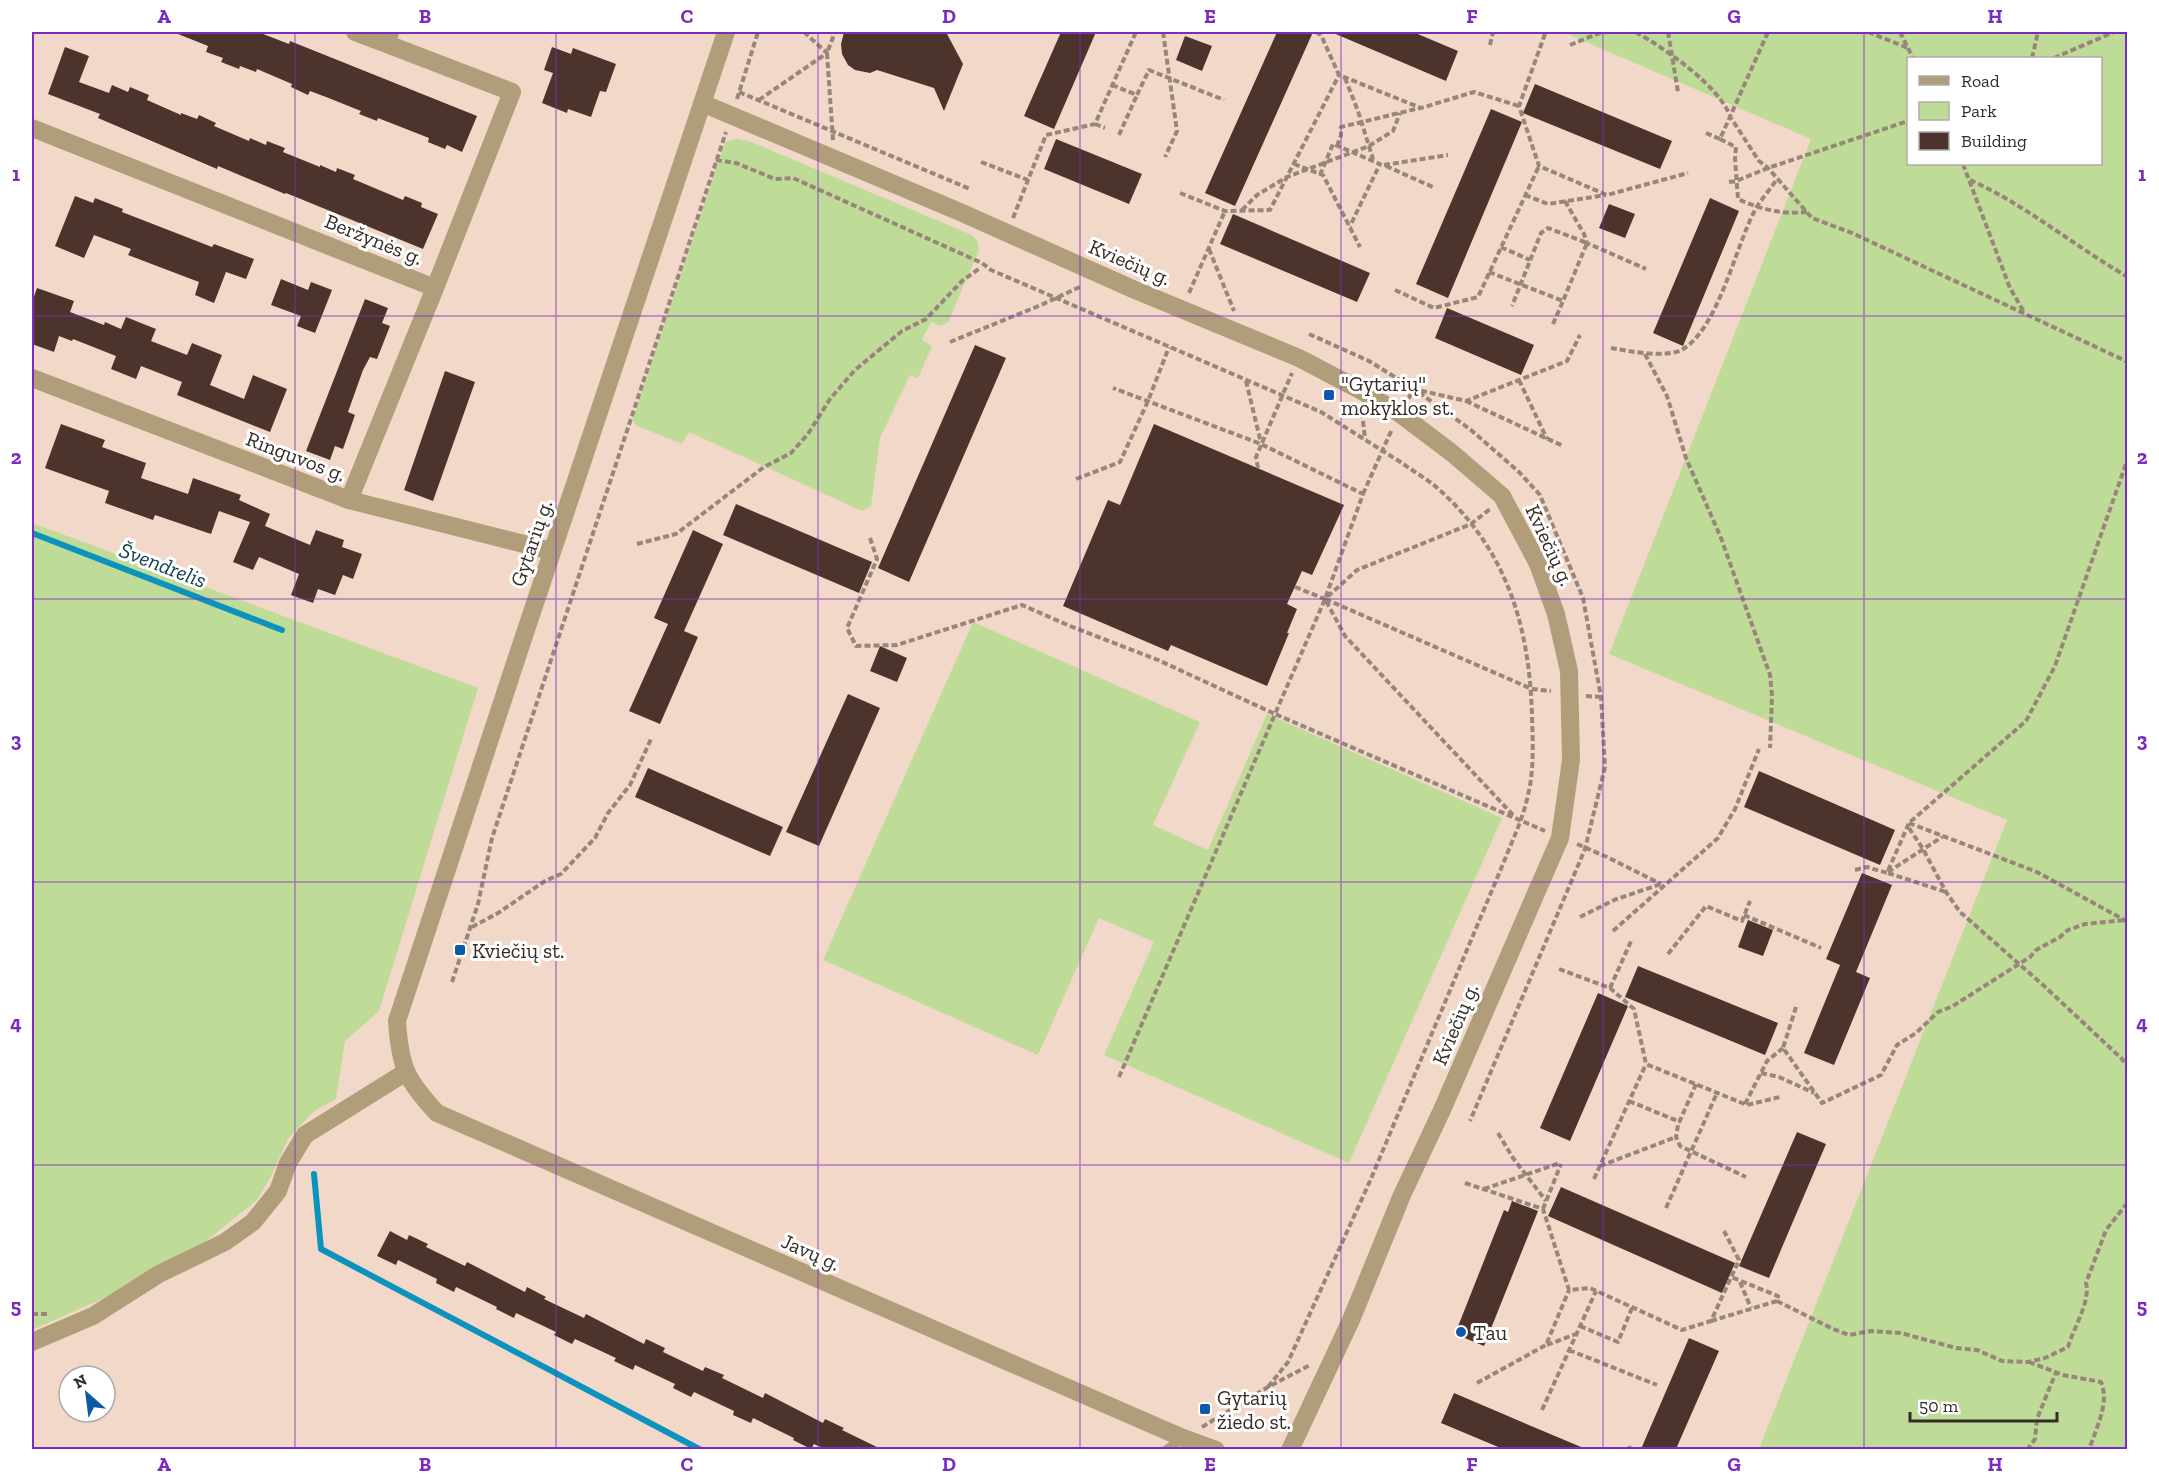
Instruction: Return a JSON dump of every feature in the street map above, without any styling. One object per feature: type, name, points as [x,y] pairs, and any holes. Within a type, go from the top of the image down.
[{"type":"street","points":[[355,32],[388,38]]},
{"type":"street","name":"Gytarių g.","points":[[406,1072],[399,1047],[397,1021],[726,32]]},
{"type":"street","name":"Beržynės g.","points":[[32,128],[435,288],[512,92],[388,38]]},
{"type":"street","name":"Kviečių g.","points":[[702,103],[1299,358],[1399,413],[1452,453],[1502,496],[1539,564],[1556,614],[1569,671],[1571,760],[1560,838],[1442,1110],[1402,1195],[1337,1351],[1290,1449]]},
{"type":"street","points":[[349,501],[435,288]]},
{"type":"street","name":"Ringuvos g.","points":[[32,378],[349,501],[552,551]]},
{"type":"street","points":[[32,1342],[93,1316],[159,1274],[225,1242],[253,1222],[278,1191],[288,1163],[305,1136],[328,1119],[406,1072]]},
{"type":"street","name":"Javų g.","points":[[406,1072],[416,1090],[437,1113],[1183,1438],[1216,1449]]},
{"type":"lane","points":[[1166,1449],[1183,1438]]},
{"type":"path","points":[[453,982],[478,904],[492,838],[758,32]]},
{"type":"path","points":[[835,32],[827,53],[835,160]]},
{"type":"path","points":[[1095,124],[1136,32]]},
{"type":"path","points":[[1163,32],[1177,131],[1166,157]]},
{"type":"path","points":[[1316,32],[1321,35],[1339,75],[1420,108]]},
{"type":"path","points":[[1490,45],[1493,32]]},
{"type":"path","points":[[1570,45],[1602,32]]},
{"type":"path","points":[[1636,32],[1672,55],[1708,85],[1728,110],[1759,161],[1768,168],[1812,218],[1852,233],[2127,362]]},
{"type":"path","points":[[1668,32],[1678,92]]},
{"type":"path","points":[[1720,139],[1768,32]]},
{"type":"path","points":[[1868,32],[1908,48]]},
{"type":"path","points":[[1900,32],[1912,57]]},
{"type":"path","points":[[2032,57],[2038,32]]},
{"type":"path","points":[[2056,57],[2114,32]]},
{"type":"path","points":[[805,33],[827,53]]},
{"type":"path","points":[[1395,290],[1434,308],[1478,297],[1539,166],[1519,106],[1545,34]]},
{"type":"path","points":[[759,100],[827,53]]},
{"type":"path","points":[[1119,135],[1149,70],[1224,100]]},
{"type":"path","points":[[1180,193],[1225,211],[1270,210],[1339,75]]},
{"type":"path","points":[[1344,78],[1373,160]]},
{"type":"path","points":[[1113,86],[1137,95]]},
{"type":"path","points":[[738,92],[970,189]]},
{"type":"path","points":[[1337,146],[1341,127],[1474,92],[1519,106]]},
{"type":"path","points":[[1242,211],[1257,195],[1287,177],[1369,146],[1393,131],[1400,113]]},
{"type":"path","points":[[1729,182],[1907,121]]},
{"type":"path","points":[[1008,233],[1046,135],[1095,124],[1105,128]]},
{"type":"path","points":[[1706,133],[1736,147],[1734,159],[1738,199],[1756,208],[1794,214],[1808,212]]},
{"type":"path","points":[[1320,175],[1333,144],[1435,188]]},
{"type":"path","points":[[1382,164],[1448,155]]},
{"type":"path","points":[[716,160],[736,163],[776,179],[793,178],[1056,298],[1321,412],[1435,486],[1471,524],[1498,562],[1515,601],[1527,651],[1532,689],[1533,756],[1528,794],[1521,820],[1347,1231],[1288,1362],[1268,1387]]},
{"type":"path","points":[[981,162],[1028,180]]},
{"type":"path","points":[[1294,164],[1323,175],[1360,247]]},
{"type":"path","points":[[1350,226],[1382,164]]},
{"type":"path","points":[[1963,165],[2010,288],[2024,312]]},
{"type":"path","points":[[1539,166],[1607,195]]},
{"type":"path","points":[[1525,195],[1548,204],[1607,195],[1688,173]]},
{"type":"path","points":[[1611,348],[1645,354],[1682,350],[1699,335],[1723,292],[1756,208],[1778,179]]},
{"type":"path","points":[[1970,180],[1992,190],[2035,216],[2127,277]]},
{"type":"path","points":[[1553,324],[1587,243],[1565,201]]},
{"type":"path","points":[[1182,309],[1225,211]]},
{"type":"path","points":[[1512,306],[1541,233],[1548,228],[1646,269]]},
{"type":"path","points":[[1208,248],[1245,335]]},
{"type":"path","points":[[1501,248],[1530,260]]},
{"type":"path","points":[[637,544],[676,534],[764,467],[791,453],[808,434],[830,399],[855,370],[902,331],[926,319],[962,281],[980,268]]},
{"type":"path","points":[[1490,272],[1563,301]]},
{"type":"path","points":[[950,342],[1056,298]]},
{"type":"path","points":[[1309,334],[1369,361],[1414,389],[1471,430],[1523,476],[1540,495],[1583,598],[1601,697],[1605,767],[1585,847],[1470,1121]]},
{"type":"path","points":[[1466,401],[1567,361],[1580,335]]},
{"type":"path","points":[[1076,479],[1120,462],[1148,401],[1169,347]]},
{"type":"path","points":[[1645,354],[1667,396],[1686,458],[1721,538],[1770,675],[1772,696],[1770,748]]},
{"type":"path","points":[[1258,468],[1256,457],[1293,372]]},
{"type":"path","points":[[1519,380],[1547,439]]},
{"type":"path","points":[[1246,381],[1261,444]]},
{"type":"path","points":[[1113,388],[1261,444],[1363,494]]},
{"type":"path","points":[[1414,389],[1466,401],[1563,446]]},
{"type":"path","points":[[1119,1077],[1325,599],[1363,494],[1399,413]]},
{"type":"path","points":[[1887,873],[1909,825],[2026,721],[2055,666],[2127,458]]},
{"type":"path","points":[[1518,480],[1523,476]]},
{"type":"path","points":[[1325,599],[1357,570],[1471,524],[1490,509]]},
{"type":"path","points":[[870,538],[877,559],[848,628],[856,646],[897,645],[1022,605],[1158,660],[1275,714],[1514,816],[1560,838]]},
{"type":"path","points":[[1295,587],[1532,689],[1555,692]]},
{"type":"path","points":[[1325,599],[1345,636],[1514,816]]},
{"type":"path","points":[[1585,696],[1601,697]]},
{"type":"path","points":[[471,928],[498,913],[545,881],[561,874],[595,838],[608,813],[630,785],[651,739]]},
{"type":"path","points":[[1613,931],[1718,838],[1735,809],[1759,749]]},
{"type":"path","points":[[1909,825],[2037,873],[2126,921]]},
{"type":"path","points":[[1909,825],[1946,892],[1969,920],[2020,964],[2122,1059],[2127,1067]]},
{"type":"path","points":[[1887,873],[1943,836]]},
{"type":"path","points":[[1585,847],[1661,884]]},
{"type":"path","points":[[1855,870],[1867,867],[1946,892]]},
{"type":"path","points":[[1580,917],[1614,900],[1670,880]]},
{"type":"path","points":[[1668,954],[1706,906],[1742,921],[1750,901]]},
{"type":"path","points":[[1744,915],[1821,948]]},
{"type":"path","points":[[1783,1048],[1822,1103],[1881,1075],[1897,1045],[1916,1033],[1938,1012],[1953,1006],[2020,964],[2036,950],[2068,930],[2085,924],[2126,921]]},
{"type":"path","points":[[1610,988],[1632,939]]},
{"type":"path","points":[[1559,969],[1610,988],[1634,1009],[1646,1064],[1594,1179]]},
{"type":"path","points":[[1745,1104],[1767,1061],[1783,1048],[1796,1007]]},
{"type":"path","points":[[1646,1064],[1745,1104],[1780,1097]]},
{"type":"path","points":[[1761,1073],[1779,1077],[1815,1094]]},
{"type":"path","points":[[1696,1084],[1676,1137],[1680,1146],[1746,1177]]},
{"type":"path","points":[[1666,1208],[1717,1093]]},
{"type":"path","points":[[1629,1101],[1680,1122]]},
{"type":"path","points":[[1498,1133],[1513,1158],[1546,1201]]},
{"type":"path","points":[[1600,1167],[1676,1137]]},
{"type":"path","points":[[1483,1189],[1560,1164],[1543,1209],[1569,1290],[1546,1345]]},
{"type":"path","points":[[1465,1183],[1543,1209]]},
{"type":"path","points":[[1569,1290],[1590,1288],[1682,1330],[1777,1300],[1833,1329],[1850,1335],[1871,1331],[1901,1333],[1956,1348],[1977,1350],[2002,1361],[2028,1362],[2045,1358],[2068,1347],[2074,1327],[2080,1319],[2088,1290],[2086,1283],[2106,1230],[2127,1202]]},
{"type":"path","points":[[1711,1321],[1739,1260],[1724,1231]]},
{"type":"path","points":[[1731,1277],[1778,1296],[1777,1300]]},
{"type":"path","points":[[1740,1281],[1752,1308]]},
{"type":"path","points":[[1542,1410],[1596,1291]]},
{"type":"path","points":[[1580,1326],[1618,1342],[1632,1308]]},
{"type":"path","points":[[1477,1383],[1546,1345],[1576,1334]]},
{"type":"path","points":[[1569,1350],[1657,1385]]},
{"type":"path","points":[[1183,1438],[1268,1387],[1337,1351]]},
{"type":"path","points":[[2028,1362],[2056,1372],[2101,1382],[2104,1404],[2089,1449]]},
{"type":"path","points":[[2027,1449],[2035,1439],[2037,1419],[2056,1372]]},
{"type":"green space","points":[[1563,32],[2127,32],[2127,1449],[1759,1449],[2007,820],[1609,654],[1811,139]]},
{"type":"green space","points":[[736,139],[749,141],[972,235],[978,242],[979,250],[948,322],[941,326],[931,322],[922,340],[932,346],[918,378],[910,375],[880,438],[871,506],[862,511],[689,432],[682,444],[635,425],[633,419],[725,142]]},
{"type":"green space","points":[[32,523],[478,688],[379,1011],[345,1041],[336,1099],[313,1112],[288,1139],[257,1200],[200,1246],[113,1294],[32,1330]]},
{"type":"green space","points":[[973,622],[1200,722],[1153,825],[1208,850],[1267,714],[1502,818],[1349,1163],[1104,1055],[1154,942],[1099,918],[1038,1055],[823,960]]},
{"type":"building","points":[[173,32],[258,32],[289,44],[290,41],[477,116],[462,152],[447,145],[445,149],[428,142],[429,138],[378,118],[377,121],[359,114],[361,111],[326,97],[310,91],[308,95],[291,87],[292,84],[257,69],[256,72],[240,66],[239,69],[221,62],[223,58],[206,52],[208,46]]},
{"type":"building","points":[[844,32],[946,32],[963,64],[944,111],[934,88],[877,70],[870,73],[855,70],[848,65],[842,54],[841,44]]},
{"type":"building","points":[[1061,32],[1096,32],[1054,129],[1024,116]]},
{"type":"building","points":[[1277,32],[1313,32],[1235,206],[1205,193]]},
{"type":"building","points":[[1331,32],[1413,32],[1458,51],[1446,81]]},
{"type":"building","points":[[1185,36],[1212,46],[1202,71],[1176,60]]},
{"type":"building","points":[[65,47],[89,56],[79,82],[109,93],[112,85],[128,92],[130,87],[149,95],[147,100],[181,115],[181,113],[197,119],[199,115],[216,123],[214,126],[249,141],[250,138],[266,145],[267,141],[285,148],[283,152],[320,167],[320,165],[336,172],[337,168],[355,175],[353,179],[403,200],[405,196],[422,203],[421,207],[438,214],[423,249],[218,166],[217,169],[98,118],[100,114],[48,94]]},
{"type":"building","points":[[552,47],[571,54],[573,48],[616,64],[606,92],[600,91],[591,117],[568,109],[567,113],[542,103],[553,73],[544,70]]},
{"type":"building","points":[[1535,84],[1672,141],[1660,169],[1523,113]]},
{"type":"building","points":[[1491,109],[1522,122],[1448,298],[1416,284]]},
{"type":"building","points":[[1056,139],[1142,174],[1129,204],[1044,169]]},
{"type":"building","points":[[75,196],[93,203],[95,198],[123,209],[122,212],[212,247],[214,244],[254,259],[246,279],[226,272],[214,303],[195,295],[199,282],[128,255],[131,249],[94,235],[84,258],[55,246]]},
{"type":"building","points":[[1710,198],[1739,211],[1683,346],[1653,333]]},
{"type":"building","points":[[1609,204],[1635,214],[1625,238],[1599,228]]},
{"type":"building","points":[[1233,214],[1370,273],[1357,302],[1220,244]]},
{"type":"building","points":[[281,279],[308,290],[311,282],[332,290],[315,333],[297,326],[301,316],[271,305]]},
{"type":"building","points":[[37,288],[74,301],[70,312],[104,325],[105,322],[121,329],[126,317],[156,329],[151,341],[187,355],[192,343],[222,355],[210,385],[244,399],[253,375],[287,389],[270,432],[177,395],[182,382],[141,366],[136,379],[111,369],[116,356],[73,339],[72,341],[59,336],[54,352],[32,344],[32,302]]},
{"type":"building","points":[[365,299],[388,308],[382,323],[390,326],[377,359],[370,357],[363,370],[348,412],[355,415],[343,449],[335,446],[330,460],[306,451]]},
{"type":"building","points":[[1447,308],[1534,345],[1521,375],[1435,338]]},
{"type":"building","points":[[975,345],[1006,358],[909,582],[878,568]]},
{"type":"building","points":[[445,371],[475,382],[433,501],[404,490]]},
{"type":"building","points":[[61,424],[105,440],[102,447],[146,463],[141,478],[188,494],[193,478],[241,495],[239,500],[270,514],[265,526],[310,545],[316,530],[344,540],[342,547],[362,554],[353,579],[343,575],[335,595],[318,589],[313,603],[291,595],[299,574],[259,557],[253,570],[233,562],[250,522],[219,511],[211,534],[155,515],[153,520],[105,503],[109,491],[45,468]]},
{"type":"building","points":[[1154,424],[1344,505],[1312,575],[1302,571],[1287,604],[1297,609],[1267,686],[1171,645],[1168,651],[1063,606],[1108,500],[1120,505]]},
{"type":"building","points":[[736,504],[872,562],[859,593],[723,535]]},
{"type":"building","points":[[693,530],[723,544],[684,631],[698,637],[660,724],[629,711],[668,624],[654,618]]},
{"type":"building","points":[[880,646],[907,658],[897,682],[870,671]]},
{"type":"building","points":[[848,694],[880,708],[819,846],[786,832]]},
{"type":"building","points":[[648,768],[783,827],[770,856],[635,797]]},
{"type":"building","points":[[1759,771],[1895,830],[1880,865],[1744,807]]},
{"type":"building","points":[[1862,873],[1892,885],[1856,972],[1870,978],[1834,1065],[1804,1053],[1840,965],[1826,959]]},
{"type":"building","points":[[1748,920],[1773,930],[1763,956],[1738,947]]},
{"type":"building","points":[[1638,966],[1778,1023],[1765,1055],[1625,997]]},
{"type":"building","points":[[1598,993],[1628,1006],[1570,1141],[1540,1128]]},
{"type":"building","points":[[1797,1132],[1826,1144],[1769,1278],[1739,1266]]},
{"type":"building","points":[[1561,1187],[1735,1263],[1722,1293],[1548,1216]]},
{"type":"building","points":[[1512,1201],[1538,1211],[1484,1346],[1455,1334],[1504,1210],[1508,1212]]},
{"type":"building","points":[[390,1231],[407,1240],[409,1235],[428,1244],[426,1247],[465,1266],[467,1262],[525,1292],[527,1287],[546,1297],[544,1299],[584,1318],[586,1314],[644,1344],[646,1339],[665,1348],[663,1352],[703,1371],[705,1367],[724,1375],[722,1378],[763,1398],[765,1393],[823,1423],[825,1419],[881,1449],[825,1449],[814,1444],[811,1449],[753,1418],[751,1423],[733,1415],[734,1411],[694,1392],[691,1397],[673,1388],[675,1384],[635,1365],[633,1370],[614,1361],[616,1358],[575,1339],[572,1344],[554,1335],[556,1332],[516,1313],[514,1318],[456,1287],[454,1292],[436,1283],[437,1279],[398,1260],[396,1265],[377,1256]]},
{"type":"building","points":[[1689,1338],[1719,1351],[1676,1449],[1641,1449]]},
{"type":"building","points":[[1454,1393],[1586,1449],[1503,1449],[1441,1423]]},
{"type":"waterway","name":"Švendrelis","points":[[32,533],[282,630]]},
{"type":"waterway","points":[[314,1174],[321,1249],[701,1450]]},
{"type":"place","name":"\"Gytarių\" mokyklos st.","points":[[1329,395]]},
{"type":"place","name":"Kviečių st.","points":[[460,950]]},
{"type":"place","name":"Tau","points":[[1461,1332]]},
{"type":"place","name":"Gytarių žiedo st.","points":[[1205,1409]]}]
